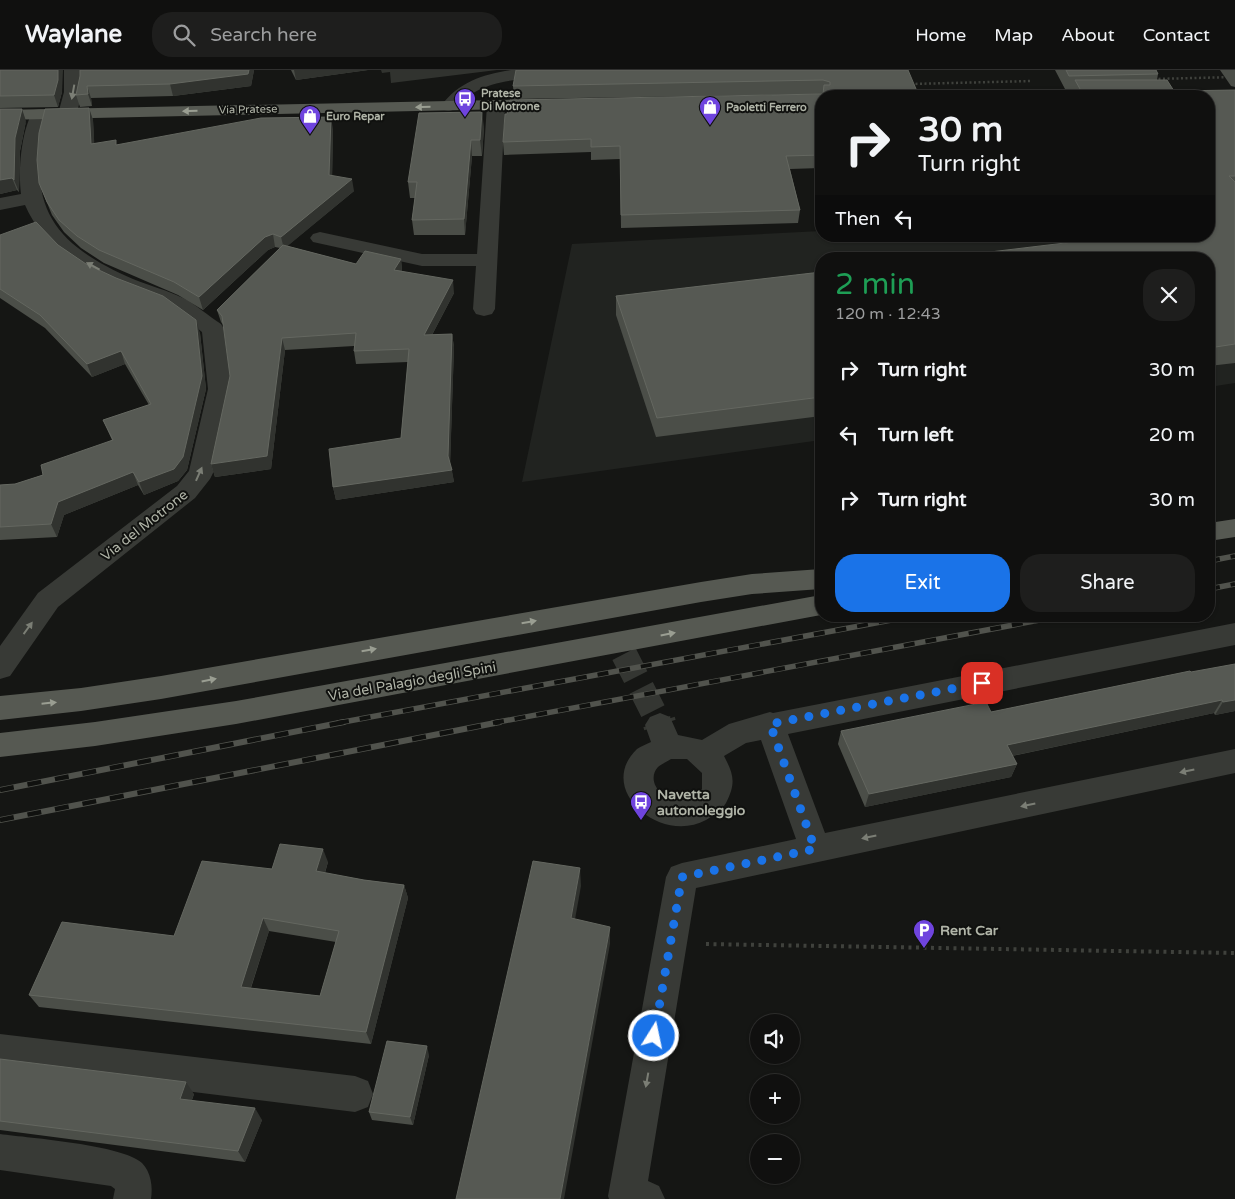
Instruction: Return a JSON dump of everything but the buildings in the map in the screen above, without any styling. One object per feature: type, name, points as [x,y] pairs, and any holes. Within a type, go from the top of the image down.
[{"type":"main road","name":"Via Pratese","points":[[0,115],[564,104]]},
{"type":"main road","points":[[1215,531],[1235,528]]},
{"type":"main road","points":[[0,708],[106,697],[186,685],[321,659],[701,592],[752,584],[815,579]]},
{"type":"main road","name":"Via del Palagio degli Spini","points":[[0,745],[94,736],[622,648],[815,606]]},
{"type":"street","points":[[67,114],[73,97],[75,82],[73,70]]},
{"type":"street","points":[[450,106],[463,91],[478,84],[545,70]]},
{"type":"street","points":[[484,310],[496,105]]},
{"type":"street","points":[[0,204],[32,198],[31,154],[40,114]]},
{"type":"street","name":"Via del Motrone","points":[[0,668],[48,600],[186,492],[201,474],[220,389],[211,316],[125,283],[81,259],[49,233],[32,198]]},
{"type":"street","points":[[320,238],[422,260],[487,260]]},
{"type":"street","points":[[703,754],[739,732],[770,724],[1235,634]]},
{"type":"street","points":[[770,724],[815,849]]},
{"type":"street","points":[[664,736],[703,754],[712,762],[717,772],[719,783],[716,794],[708,804],[683,814],[669,813],[656,808],[645,799],[639,789],[638,777],[640,767],[656,751],[664,736]]},
{"type":"street","points":[[646,1199],[627,1196],[682,877],[1235,761]]},
{"type":"street","points":[[0,1051],[355,1094]]},
{"type":"street","points":[[0,1152],[112,1168],[126,1172],[132,1180],[134,1190],[132,1199]]},
{"type":"path","points":[[1154,79],[1235,77]]},
{"type":"path","points":[[908,84],[1036,81]]},
{"type":"path","points":[[671,944],[1235,953]]},
{"type":"shaded area","points":[[1235,208],[1235,383],[1215,386],[1215,252],[815,252],[815,441],[522,482],[572,244],[815,231],[815,242],[1215,242],[1215,230]]},
{"type":"tunnel","points":[[624,654],[659,723]]},
{"type":"railway","points":[[1215,560],[1235,556]]},
{"type":"railway","points":[[1215,588],[1235,584]]},
{"type":"railway","points":[[338,723],[881,622]]},
{"type":"railway","points":[[493,723],[1029,622]]},
{"type":"railway","points":[[0,790],[344,722]]},
{"type":"railway","points":[[0,820],[500,722]]},
{"type":"place","name":"Pratese Di Motrone","points":[[465,118]]},
{"type":"place","name":"Paoletti Ferrero","points":[[710,126]]},
{"type":"place","name":"Euro Repar","points":[[310,135]]},
{"type":"place","name":"Navetta autonoleggio","points":[[641,821]]},
{"type":"place","name":"Rent Car","points":[[924,949]]},
{"type":"route","points":[[654,1036],[682,877],[815,849],[770,724],[982,683]]}]
